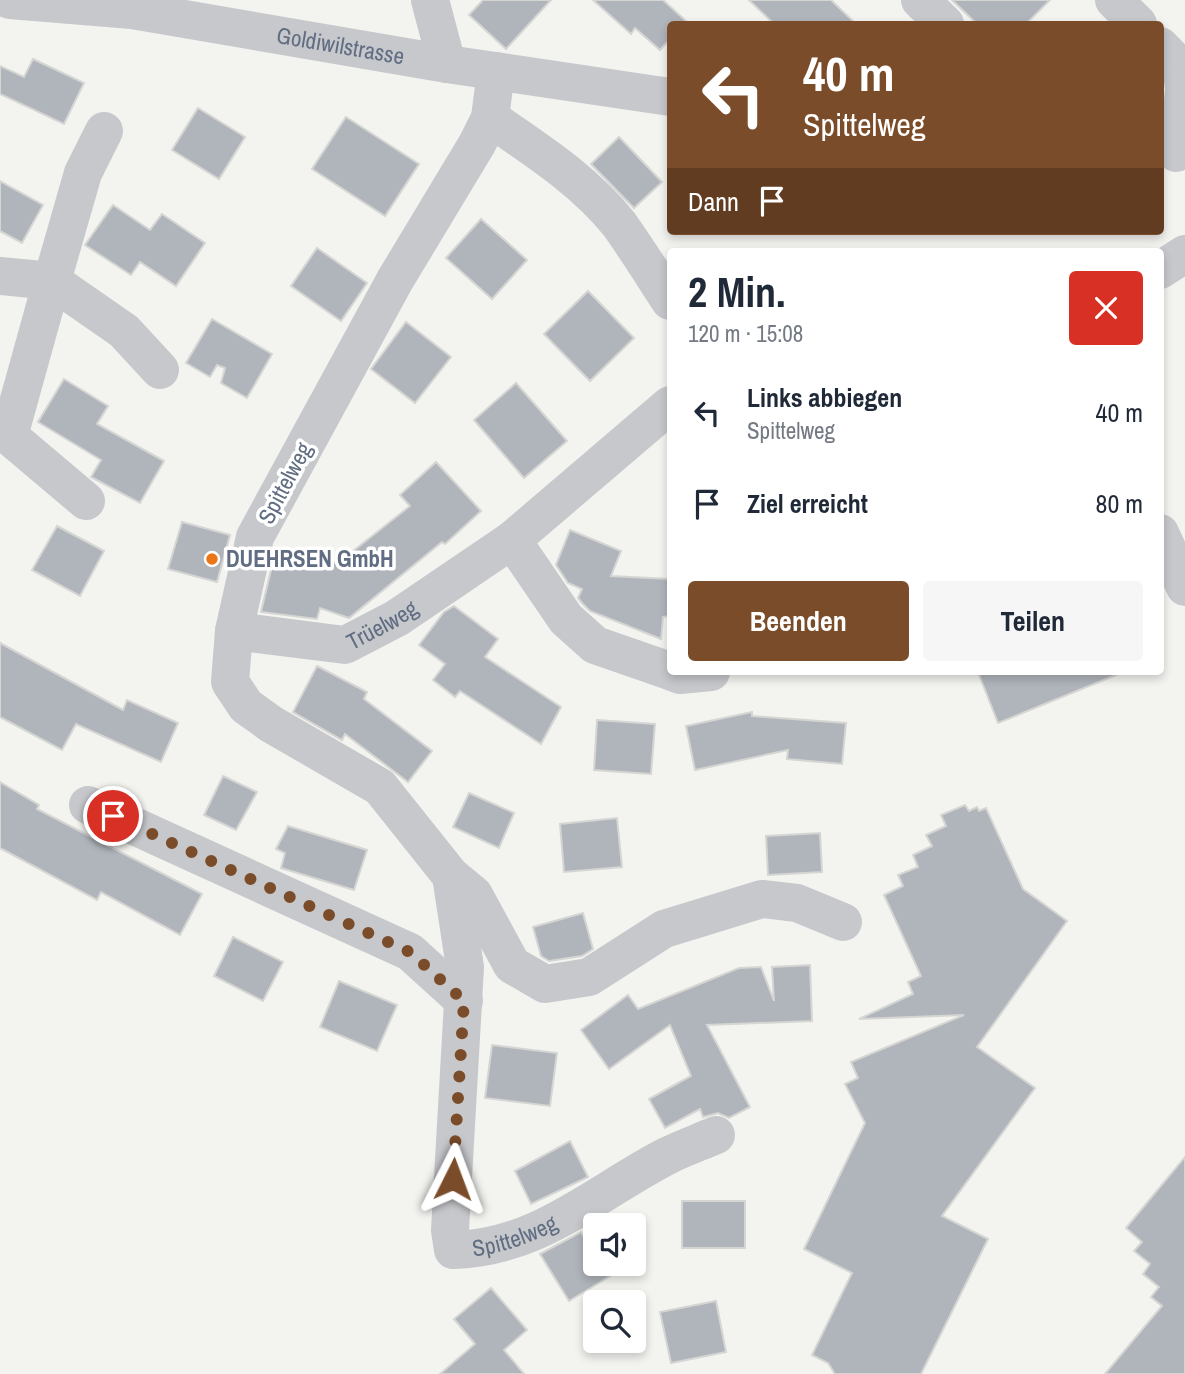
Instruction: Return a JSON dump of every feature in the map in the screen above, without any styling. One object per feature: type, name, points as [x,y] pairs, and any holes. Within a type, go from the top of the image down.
[{"type":"street","name":"Goldiwilstrasse","points":[[10,0],[132,10],[447,64],[667,97]]},
{"type":"street","points":[[430,0],[447,64]]},
{"type":"street","points":[[920,0],[942,21]]},
{"type":"street","points":[[1114,0],[1135,21]]},
{"type":"street","points":[[1164,51],[1180,66],[1185,85],[1174,153]]},
{"type":"street","name":"Spittelweg","points":[[496,71],[490,118],[395,280],[255,537],[234,631],[230,682],[246,706],[380,787],[451,876],[474,895],[512,965],[545,984],[589,977],[664,929],[762,899],[797,903],[842,922]]},
{"type":"street","points":[[1164,84],[1185,85]]},
{"type":"street","points":[[490,118],[556,164],[591,194],[618,224],[667,297]]},
{"type":"street","points":[[86,501],[4,434],[83,173],[104,131]]},
{"type":"street","points":[[1164,267],[1185,254]]},
{"type":"street","points":[[0,276],[52,281],[124,331],[160,370]]},
{"type":"street","name":"Trüelweg","points":[[234,631],[345,645],[397,618],[512,540],[667,408]]},
{"type":"street","points":[[512,540],[566,619],[595,645],[667,671]]},
{"type":"street","points":[[1164,542],[1185,587]]},
{"type":"street","points":[[88,805],[410,952],[464,1001]]},
{"type":"street","name":"Spittelweg","points":[[451,876],[465,967],[450,1230],[453,1250],[481,1249],[558,1223],[667,1156],[716,1135]]},
{"type":"building","points":[[483,0],[551,0],[506,49],[469,15]]},
{"type":"building","points":[[593,0],[663,0],[686,21],[667,21],[667,42],[660,50],[635,28],[631,34]]},
{"type":"building","points":[[749,0],[831,0],[853,21],[771,21]]},
{"type":"building","points":[[952,0],[1050,0],[1029,21],[974,21]]},
{"type":"building","points":[[33,59],[84,83],[64,124],[0,94],[0,66],[24,77]]},
{"type":"building","points":[[198,108],[245,137],[219,179],[172,150]]},
{"type":"building","points":[[346,117],[419,164],[385,216],[312,169]]},
{"type":"building","points":[[619,137],[662,182],[634,208],[591,164]]},
{"type":"building","points":[[0,181],[43,205],[22,243],[0,231]]},
{"type":"building","points":[[113,205],[150,230],[162,214],[205,243],[176,286],[140,262],[131,275],[85,245]]},
{"type":"building","points":[[481,219],[527,260],[492,299],[446,258]]},
{"type":"building","points":[[317,248],[367,283],[341,321],[291,286]]},
{"type":"building","points":[[588,291],[634,338],[590,381],[544,334]]},
{"type":"building","points":[[212,319],[272,354],[247,398],[221,383],[225,368],[217,365],[210,377],[186,363]]},
{"type":"building","points":[[406,322],[451,357],[415,403],[371,369]]},
{"type":"building","points":[[64,379],[108,406],[97,424],[164,461],[140,503],[91,477],[101,460],[38,422]]},
{"type":"building","points":[[516,383],[567,441],[524,478],[474,420]]},
{"type":"building","points":[[436,462],[481,511],[445,544],[442,542],[349,618],[320,608],[317,619],[261,612],[276,549],[338,563],[410,506],[400,495]]},
{"type":"building","points":[[182,522],[230,535],[217,582],[168,569]]},
{"type":"building","points":[[57,526],[104,551],[80,596],[32,570]]},
{"type":"building","points":[[570,530],[621,551],[611,576],[667,579],[667,616],[663,617],[661,639],[590,611],[578,598],[582,589],[568,583],[556,565]]},
{"type":"building","points":[[454,606],[498,639],[485,657],[561,707],[541,744],[460,691],[455,697],[433,680],[445,664],[419,645],[444,612]]},
{"type":"building","points":[[0,643],[123,710],[127,700],[178,723],[161,762],[76,724],[62,750],[0,717]]},
{"type":"building","points":[[317,666],[367,692],[364,699],[432,751],[408,782],[345,734],[342,740],[293,712]]},
{"type":"building","points":[[979,675],[1116,675],[998,723]]},
{"type":"building","points":[[752,712],[752,716],[846,723],[842,764],[787,759],[788,750],[695,770],[686,726]]},
{"type":"building","points":[[597,720],[655,724],[651,774],[594,770]]},
{"type":"building","points":[[223,776],[257,792],[236,830],[204,815]]},
{"type":"building","points":[[0,782],[39,805],[37,809],[202,894],[180,935],[101,892],[97,900],[0,848]]},
{"type":"building","points":[[469,793],[514,813],[499,848],[453,827]]},
{"type":"building","points":[[965,805],[969,811],[977,807],[979,811],[986,808],[1023,889],[1067,921],[977,1047],[1035,1088],[942,1216],[988,1239],[921,1374],[835,1374],[828,1363],[812,1355],[852,1273],[804,1249],[865,1123],[845,1084],[858,1078],[851,1062],[964,1015],[859,1019],[913,994],[908,982],[921,976],[884,895],[903,886],[898,875],[918,867],[913,855],[932,846],[926,835],[946,826],[941,815]]},
{"type":"building","points":[[617,818],[622,867],[564,872],[560,824]]},
{"type":"building","points":[[288,826],[367,850],[354,890],[281,868],[285,853],[276,849]]},
{"type":"building","points":[[820,833],[822,872],[768,875],[766,836]]},
{"type":"building","points":[[583,913],[593,949],[582,956],[549,961],[541,956],[533,927]]},
{"type":"building","points":[[233,937],[283,962],[263,1001],[214,976]]},
{"type":"building","points":[[810,965],[812,1021],[707,1025],[750,1107],[729,1118],[718,1113],[703,1117],[700,1109],[665,1128],[649,1099],[691,1076],[670,1025],[609,1069],[581,1030],[628,995],[638,1009],[739,968],[761,967],[774,1001],[772,967]]},
{"type":"building","points":[[339,981],[397,1005],[377,1051],[320,1027]]},
{"type":"building","points":[[492,1045],[557,1053],[550,1106],[485,1098]]},
{"type":"building","points":[[570,1141],[588,1177],[531,1204],[515,1171]]},
{"type":"building","points":[[1185,1157],[1185,1374],[1105,1374],[1162,1306],[1151,1297],[1159,1287],[1143,1274],[1150,1264],[1134,1251],[1142,1242],[1126,1228]]},
{"type":"building","points":[[682,1201],[745,1201],[745,1248],[682,1248]]},
{"type":"building","points":[[581,1232],[583,1276],[610,1276],[583,1290],[569,1301],[540,1254]]},
{"type":"building","points":[[491,1288],[527,1330],[504,1350],[524,1374],[440,1374],[475,1344],[454,1319]]},
{"type":"building","points":[[716,1301],[726,1352],[671,1363],[660,1312]]},
{"type":"place","name":"DUEHRSEN GmbH","points":[[212,559]]},
{"type":"route","points":[[113,816],[410,952],[464,1001],[453,1179]]}]
